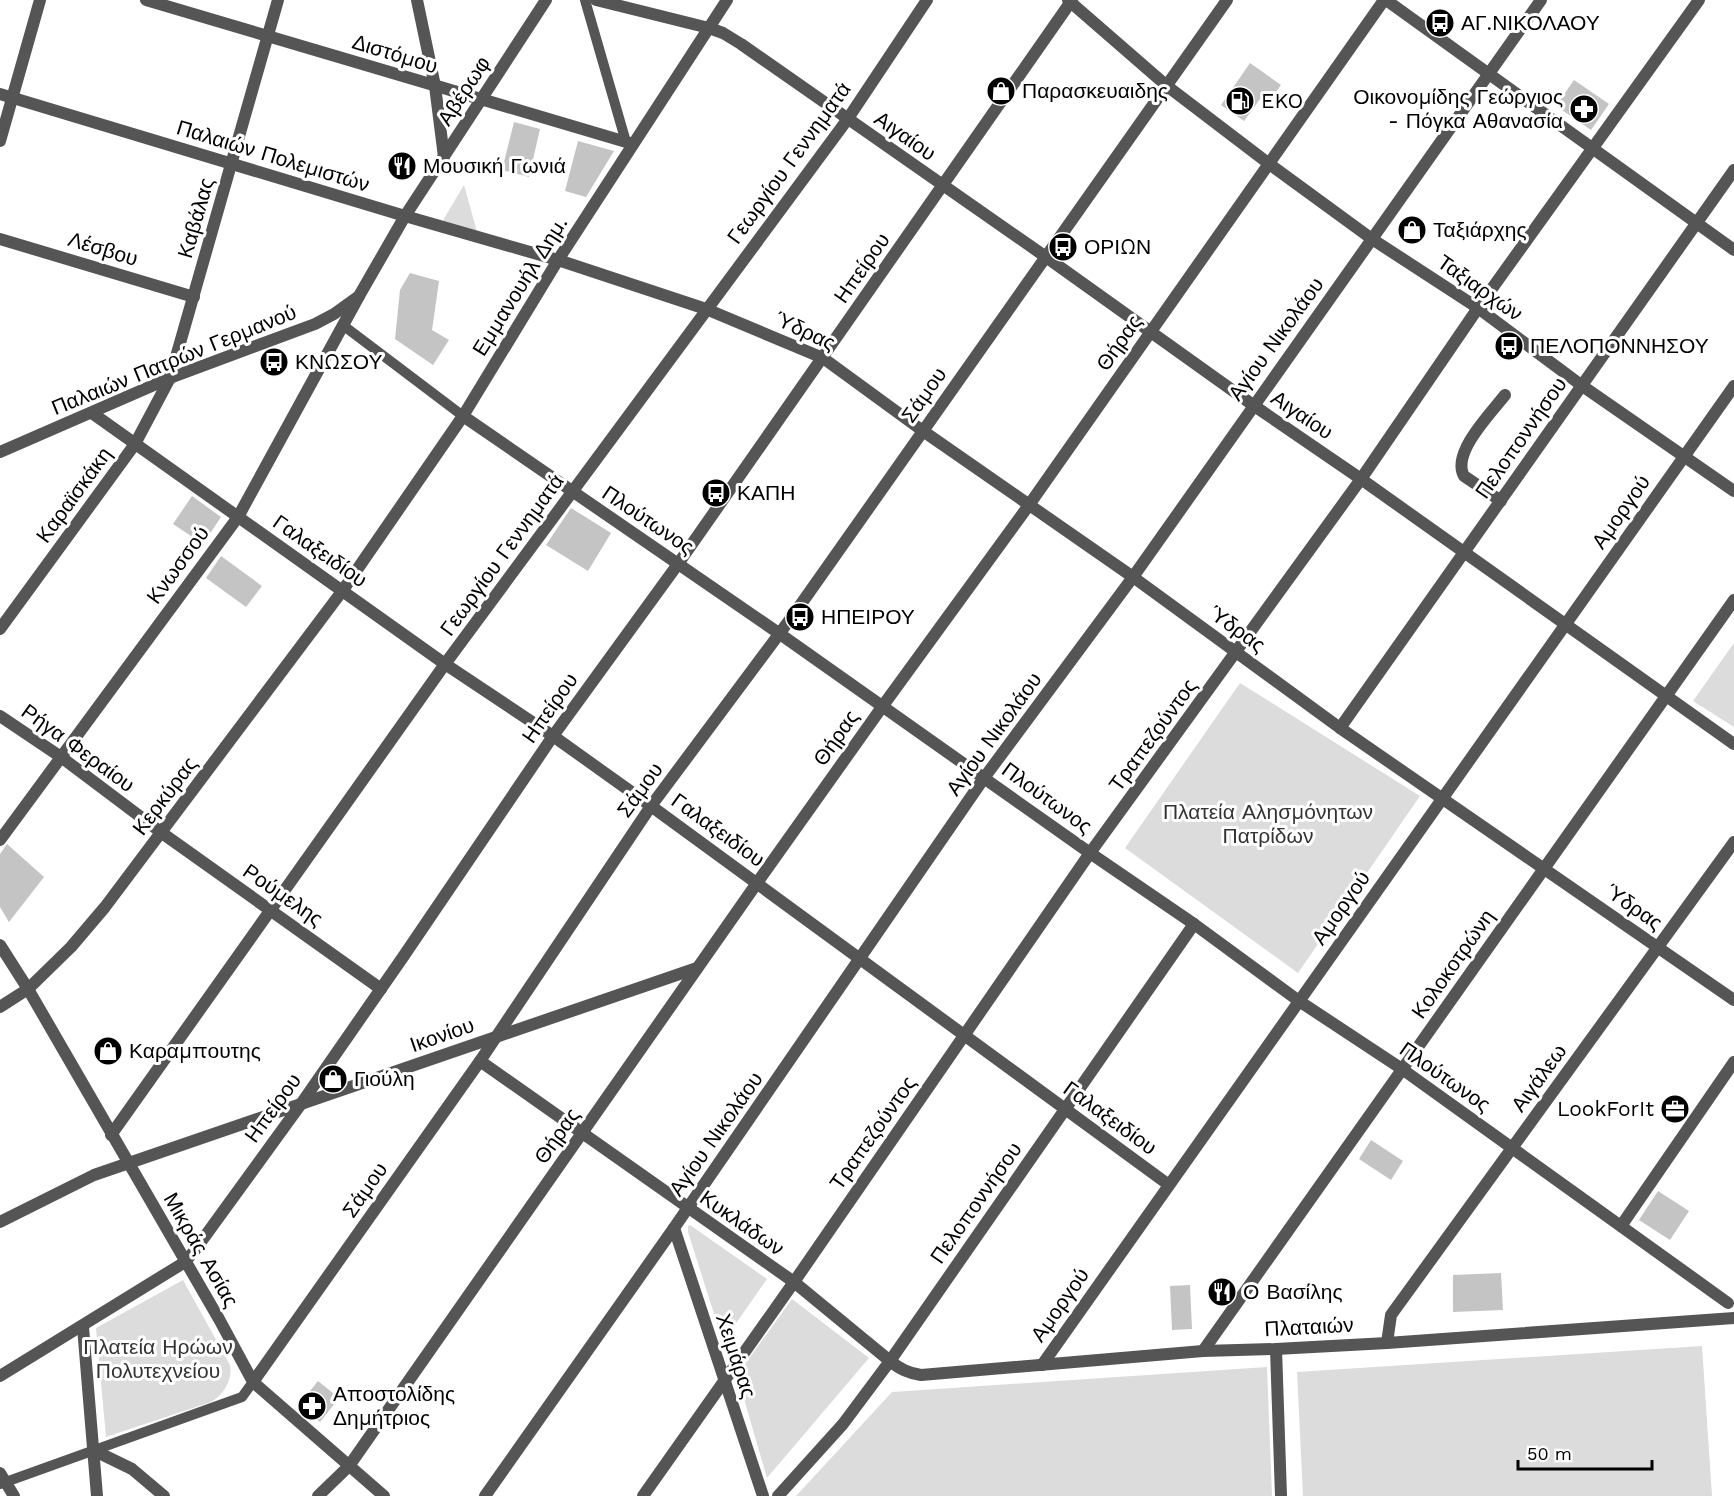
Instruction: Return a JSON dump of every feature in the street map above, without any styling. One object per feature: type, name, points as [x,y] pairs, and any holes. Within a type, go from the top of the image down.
[{"type":"street","points":[[0,141],[6,95],[40,0]]},
{"type":"street","name":"Διστόμου","points":[[146,0],[629,143]]},
{"type":"street","name":"Καβάλας","points":[[170,378],[278,0]]},
{"type":"street","points":[[417,0],[435,86],[444,157]]},
{"type":"street","name":"Αβέρωφ","points":[[359,296],[405,216],[546,0]]},
{"type":"street","points":[[585,0],[629,143]]},
{"type":"street","name":"Αιγαίου","points":[[597,0],[709,28],[741,44],[847,120],[1046,256],[1734,744]]},
{"type":"street","name":"Εμμανουήλ Δημ.","points":[[343,590],[463,416],[629,143],[727,0]]},
{"type":"street","name":"Γεωργίου Γεννηματά","points":[[111,1135],[446,664],[847,120],[927,0]]},
{"type":"street","name":"Σάμου","points":[[2,1480],[242,1397],[480,1061],[651,806],[780,634],[1227,0]]},
{"type":"street","points":[[1385,0],[1734,250]]},
{"type":"street","name":"Θήρας","points":[[318,1496],[349,1466],[882,706],[1029,505],[1385,0]]},
{"type":"street","name":"Αγίου Νικολάου","points":[[485,1496],[674,1228],[984,778],[1133,577],[1540,0]]},
{"type":"street","name":"Τραπεζούντος","points":[[643,1496],[794,1282],[1090,853],[1361,479],[1478,308],[1699,0]]},
{"type":"street","name":"Ταξιαρχών","points":[[1070,1],[1167,86],[1268,163],[1372,239],[1478,308],[1581,385],[1734,491]]},
{"type":"street","name":"Ηπείρου","points":[[0,1376],[83,1327],[185,1262],[301,1104],[553,736],[823,358],[1070,1]]},
{"type":"street","name":"Παλαιών Πολεμιστών","points":[[6,95],[558,260],[706,309]]},
{"type":"street","name":"Πελοποννήσου","points":[[1340,728],[1734,170]]},
{"type":"street","name":"Λέσβου","points":[[0,239],[194,297]]},
{"type":"street","name":"Κνωσσού","points":[[0,840],[238,517],[359,296]]},
{"type":"street","name":"Παλαιών Πατρών Γερμανού","points":[[0,452],[170,378],[315,324],[359,296]]},
{"type":"street","name":"Ύδρας","points":[[706,309],[823,358],[923,431],[1133,577],[1340,728],[1734,1000]]},
{"type":"street","name":"Πλούτωνος","points":[[344,326],[463,416],[780,634],[1621,1226],[1731,1298]]},
{"type":"street","name":"Καραϊσκάκη","points":[[0,629],[135,444],[170,378]]},
{"type":"street","name":"Αμοργού","points":[[1042,1365],[1734,386]]},
{"type":"street","points":[[1501,501],[1464,476],[1461,471],[1461,460],[1465,448],[1505,395]]},
{"type":"street","name":"Γαλαξειδίου","points":[[92,412],[446,664],[651,806],[1169,1185]]},
{"type":"street","name":"Κερκύρας","points":[[0,1007],[28,989],[71,947],[105,908],[343,590]]},
{"type":"street","name":"Κολοκοτρώνη","points":[[1203,1351],[1734,600]]},
{"type":"street","name":"Ρήγα Φεραίου","points":[[0,716],[61,757],[162,833]]},
{"type":"street","name":"Ρούμελης","points":[[162,833],[381,989]]},
{"type":"street","name":"Αιγάλεω","points":[[1387,1343],[1392,1315],[1734,842]]},
{"type":"street","name":"Πελοποννήσου","points":[[778,1496],[843,1424],[890,1361],[1194,924]]},
{"type":"street","name":"Μικράς Ασίας","points":[[0,945],[28,989],[253,1382],[384,1496]]},
{"type":"street","name":"Ικονίου","points":[[0,1222],[94,1174],[697,968]]},
{"type":"street","name":"Κυκλάδων","points":[[480,1061],[687,1209],[794,1282],[890,1361]]},
{"type":"street","points":[[1621,1226],[1734,1062]]},
{"type":"street","name":"Χειμάρας","points":[[674,1228],[763,1496]]},
{"type":"street","points":[[1731,1298],[1731,1318]]},
{"type":"street","name":"Πλαταιών","points":[[890,1361],[902,1370],[921,1375],[1203,1351],[1387,1343],[1731,1318]]},
{"type":"street","points":[[83,1327],[97,1496]]},
{"type":"street","points":[[1276,1349],[1281,1496]]},
{"type":"street","points":[[93,1450],[132,1469],[164,1496]]},
{"type":"street","points":[[2,1480],[14,1496]]},
{"type":"green space","points":[[464,185],[477,232],[442,222]]},
{"type":"green space","points":[[1734,643],[1734,727],[1693,701]]},
{"type":"green space","name":"Πλατεία Αλησμόνητων Πατρίδων","points":[[1240,683],[1420,796],[1298,973],[1125,848]]},
{"type":"green space","points":[[690,1225],[767,1279],[723,1342],[688,1232]]},
{"type":"green space","name":"Πλατεία Ηρώων Πολυτεχνείου","points":[[183,1280],[230,1365],[231,1371],[226,1386],[211,1402],[106,1437],[96,1328]]},
{"type":"green space","points":[[792,1299],[869,1358],[767,1478],[737,1375]]},
{"type":"green space","points":[[1702,1346],[1712,1496],[1303,1496],[1297,1372]]},
{"type":"green space","points":[[1267,1367],[1272,1496],[796,1496],[892,1392]]},
{"type":"building","points":[[1250,63],[1281,85],[1270,100],[1263,95],[1244,121],[1221,105]]},
{"type":"building","points":[[1574,80],[1609,104],[1591,130],[1556,106]]},
{"type":"building","points":[[514,122],[540,129],[529,177],[502,170]]},
{"type":"building","points":[[578,141],[614,151],[586,197],[565,191]]},
{"type":"building","points":[[410,273],[439,281],[432,330],[449,340],[433,365],[395,339],[400,290]]},
{"type":"building","points":[[192,496],[221,517],[203,544],[173,524]]},
{"type":"building","points":[[571,508],[611,533],[588,571],[546,545]]},
{"type":"building","points":[[221,556],[262,586],[246,607],[206,578]]},
{"type":"building","points":[[7,844],[44,877],[9,922],[0,907],[0,854]]},
{"type":"building","points":[[1371,1140],[1403,1161],[1391,1180],[1359,1159]]},
{"type":"building","points":[[1658,1191],[1689,1211],[1670,1240],[1639,1220]]},
{"type":"building","points":[[1501,1273],[1503,1310],[1453,1312],[1453,1275]]},
{"type":"building","points":[[1190,1285],[1192,1329],[1172,1330],[1170,1286]]},
{"type":"building","points":[[318,1381],[339,1398],[320,1422],[299,1405]]},
{"type":"place","name":"ΑΓ.ΝΙΚΟΛΑΟΥ","points":[[1440,23]]},
{"type":"place","name":"Παρασκευαιδης","points":[[1001,91]]},
{"type":"place","name":"EKO","points":[[1240,101]]},
{"type":"place","name":"Οικονομίδης Γεώργιος - Πόγκα Αθανασία","points":[[1584,109]]},
{"type":"place","name":"Μουσική Γωνιά","points":[[402,166]]},
{"type":"place","name":"Ταξιάρχης","points":[[1412,230]]},
{"type":"place","name":"ΟΡΙΩΝ","points":[[1063,247]]},
{"type":"place","name":"ΠΕΛΟΠΟΝΝΗΣΟΥ","points":[[1509,346]]},
{"type":"place","name":"ΚΝΩΣΟΥ","points":[[274,362]]},
{"type":"place","name":"ΚΑΠΗ","points":[[716,493]]},
{"type":"place","name":"ΗΠΕΙΡΟΥ","points":[[800,617]]},
{"type":"place","name":"Καραμπουτης","points":[[108,1051]]},
{"type":"place","name":"Γιούλη","points":[[333,1079]]},
{"type":"place","name":"LookForIt","points":[[1675,1109]]},
{"type":"place","name":"Ο Βασίλης","points":[[1222,1292]]},
{"type":"place","name":"Αποστολίδης Δημήτριος","points":[[312,1406]]}]
